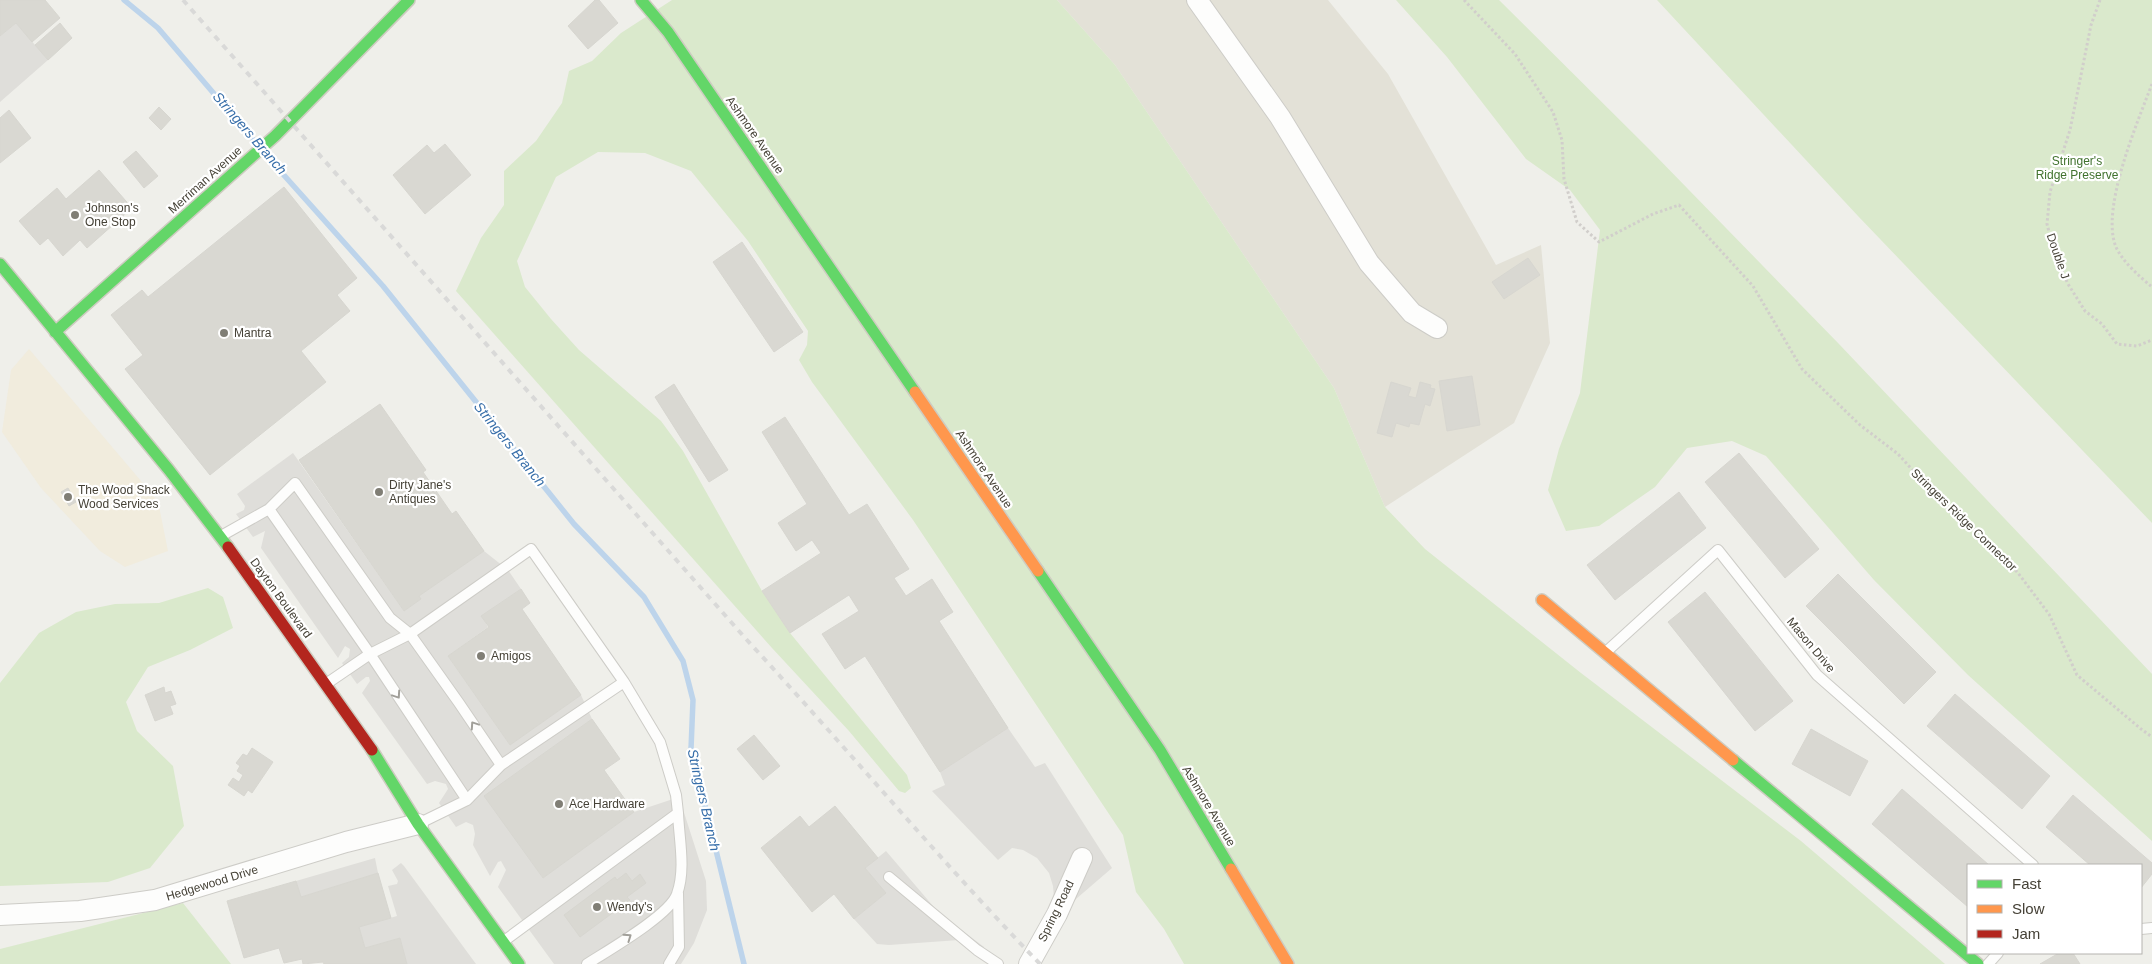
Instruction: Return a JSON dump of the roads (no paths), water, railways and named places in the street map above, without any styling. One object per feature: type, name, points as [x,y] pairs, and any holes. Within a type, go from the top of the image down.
[{"type":"street","name":"Merriman Avenue","points":[[55,332],[275,136],[409,0]]},
{"type":"street","name":"Ashmore Avenue","points":[[641,0],[668,32],[1160,750],[1288,964]]},
{"type":"street","points":[[1197,0],[1280,117],[1369,263],[1412,313],[1437,328]]},
{"type":"street","name":"Dayton Boulevard","points":[[0,264],[169,470],[220,537],[360,732],[418,824],[519,964]]},
{"type":"street","points":[[1542,600],[1978,964]]},
{"type":"street","name":"Hedgewood Drive","points":[[0,915],[80,911],[155,900],[346,842],[418,824]]},
{"type":"street","name":"Spring Road","points":[[1029,964],[1057,914],[1082,858]]},
{"type":"lane","points":[[220,537],[269,509],[295,483],[390,618],[410,634],[501,765]]},
{"type":"lane","points":[[269,509],[370,654],[467,800]]},
{"type":"lane","points":[[326,684],[370,654],[410,634],[531,549],[624,682],[660,742],[676,795],[682,874],[678,893],[679,947],[669,964]]},
{"type":"lane","name":"Mason Drive","points":[[1605,652],[1718,550],[1816,676],[2032,864]]},
{"type":"lane","points":[[418,824],[467,800],[501,765],[624,682]]},
{"type":"lane","points":[[503,942],[678,813]]},
{"type":"lane","points":[[889,877],[977,950],[998,964]]},
{"type":"lane","points":[[587,964],[663,913],[678,893]]},
{"type":"lane","points":[[1988,964],[1997,954]]},
{"type":"waterway","name":"Stringers Branch","points":[[124,0],[158,28],[256,143]]},
{"type":"waterway","name":"Stringers Branch","points":[[265,154],[383,286],[574,524],[644,597],[683,661],[693,700],[691,749],[744,964]]},
{"type":"railway","points":[[183,0],[746,639],[965,884],[1040,964]]},
{"type":"place","name":"Johnson's One Stop","points":[[75,215]]},
{"type":"place","name":"Mantra","points":[[224,333]]},
{"type":"place","name":"Dirty Jane's Antiques","points":[[379,492]]},
{"type":"place","name":"The Wood Shack Wood Services","points":[[68,497]]},
{"type":"place","name":"Amigos","points":[[481,656]]},
{"type":"place","name":"Ace Hardware","points":[[559,804]]},
{"type":"place","name":"Wendy's","points":[[597,907]]},
{"type":"park label","name":"Stringer's Ridge Preserve","points":[[2077,168]]}]
